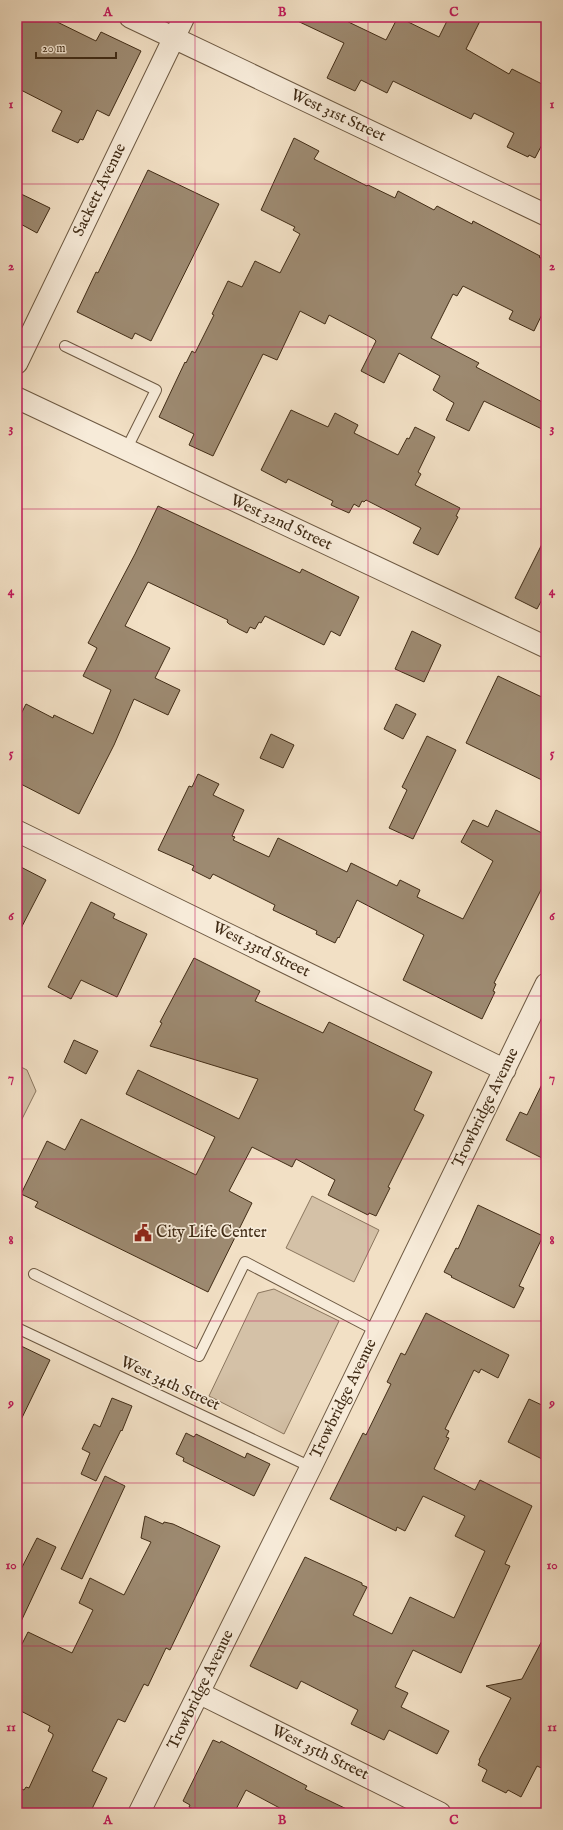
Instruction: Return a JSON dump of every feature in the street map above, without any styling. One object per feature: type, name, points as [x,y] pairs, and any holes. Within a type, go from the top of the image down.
[{"type":"street","name":"West 31st Street","points":[[130,17],[546,215]]},
{"type":"street","name":"Sackett Avenue","points":[[17,363],[184,17]]},
{"type":"street","name":"West 32nd Street","points":[[17,398],[546,647]]},
{"type":"street","name":"West 33rd Street","points":[[17,831],[505,1070]]},
{"type":"street","name":"Trowbridge Avenue","points":[[139,1813],[311,1467],[546,984]]},
{"type":"street","name":"West 35th Street","points":[[199,1693],[440,1813]]},
{"type":"lane","points":[[65,346],[156,390],[126,450]]},
{"type":"lane","points":[[34,1274],[199,1356],[245,1262],[377,1331]]},
{"type":"lane","name":"West 34th Street","points":[[17,1328],[311,1467]]},
{"type":"shaded area","points":[[17,1065],[27,1070],[36,1091],[17,1129]]},
{"type":"shaded area","points":[[312,1196],[379,1230],[354,1282],[286,1248]]},
{"type":"shaded area","points":[[274,1289],[339,1321],[284,1434],[209,1396],[258,1293]]},
{"type":"building","points":[[17,17],[47,17],[96,41],[101,32],[141,51],[109,116],[97,110],[83,140],[80,139],[78,143],[52,131],[62,111],[17,88]]},
{"type":"building","points":[[289,17],[338,17],[386,40],[398,17],[439,37],[449,17],[482,17],[466,49],[509,74],[512,69],[546,86],[546,137],[535,158],[529,155],[528,157],[507,147],[514,133],[474,113],[471,119],[393,81],[387,93],[361,80],[355,91],[327,78],[344,43]]},
{"type":"building","points":[[294,138],[319,151],[314,159],[367,186],[368,185],[395,198],[398,191],[434,210],[437,206],[472,224],[473,221],[540,256],[539,257],[546,261],[546,306],[534,331],[509,319],[513,311],[463,286],[457,296],[453,294],[431,338],[479,363],[476,367],[546,404],[546,431],[484,401],[469,431],[446,420],[454,403],[433,390],[440,376],[399,353],[384,383],[361,371],[376,341],[374,339],[329,315],[325,324],[300,311],[277,360],[263,354],[213,456],[189,445],[194,434],[159,417],[185,362],[186,363],[192,351],[195,353],[214,315],[212,314],[228,281],[242,287],[255,261],[280,273],[300,234],[293,230],[295,227],[261,210]]},
{"type":"building","points":[[148,170],[219,204],[151,341],[135,333],[132,339],[77,312],[96,272],[98,273]]},
{"type":"building","points":[[17,192],[50,208],[37,233],[17,222]]},
{"type":"building","points":[[291,410],[328,427],[335,413],[358,425],[354,433],[398,455],[415,427],[435,437],[418,472],[421,474],[415,485],[460,508],[456,516],[458,517],[438,555],[413,543],[421,528],[366,500],[364,502],[362,501],[359,507],[354,504],[349,513],[331,505],[333,501],[288,479],[286,483],[261,470]]},
{"type":"building","points":[[158,506],[300,573],[302,569],[359,597],[340,636],[331,631],[324,645],[265,616],[255,629],[250,627],[247,633],[229,624],[227,622],[228,620],[148,582],[125,626],[170,648],[155,678],[180,690],[168,715],[134,699],[114,745],[79,814],[17,782],[17,722],[26,704],[53,718],[54,715],[93,734],[111,690],[83,676],[97,648],[88,643],[135,554]]},
{"type":"building","points":[[546,536],[546,592],[537,609],[515,598]]},
{"type":"building","points":[[412,631],[441,645],[424,682],[395,669]]},
{"type":"building","points":[[498,676],[546,699],[546,782],[466,743]]},
{"type":"building","points":[[396,704],[416,714],[403,739],[384,729]]},
{"type":"building","points":[[271,734],[294,745],[283,768],[260,758]]},
{"type":"building","points":[[427,736],[456,750],[413,839],[389,828],[407,790],[402,787]]},
{"type":"building","points":[[198,774],[219,784],[213,795],[244,810],[232,836],[235,837],[233,840],[269,857],[278,838],[347,872],[351,863],[397,886],[400,880],[420,890],[417,897],[463,919],[493,861],[461,842],[473,820],[488,827],[496,810],[546,835],[546,880],[494,983],[496,984],[493,991],[495,992],[482,1019],[403,980],[424,935],[357,900],[339,938],[338,937],[335,943],[316,934],[317,931],[273,910],[275,905],[213,874],[210,879],[192,870],[194,866],[158,850],[189,786],[192,787]]},
{"type":"building","points":[[17,865],[46,880],[17,936]]},
{"type":"building","points":[[91,902],[115,914],[113,918],[147,934],[117,997],[81,980],[71,999],[48,987]]},
{"type":"building","points":[[194,958],[260,991],[255,1001],[323,1033],[329,1022],[432,1072],[414,1110],[424,1115],[388,1187],[390,1188],[376,1216],[369,1213],[368,1215],[328,1195],[335,1180],[296,1159],[292,1167],[252,1147],[229,1191],[252,1203],[208,1292],[35,1207],[38,1202],[21,1194],[47,1141],[65,1150],[81,1119],[196,1175],[215,1137],[126,1094],[138,1070],[239,1119],[258,1079],[150,1046],[162,1023],[160,1022]]},
{"type":"building","points":[[74,1040],[98,1051],[86,1074],[64,1062]]},
{"type":"building","points":[[546,1076],[546,1160],[506,1140],[520,1112],[527,1115]]},
{"type":"building","points":[[478,1205],[543,1236],[519,1286],[524,1288],[514,1308],[451,1277],[452,1276],[444,1272],[456,1248],[458,1249]]},
{"type":"building","points":[[426,1313],[509,1355],[498,1378],[481,1369],[479,1373],[474,1370],[445,1429],[449,1431],[446,1437],[449,1438],[434,1469],[475,1490],[480,1480],[532,1506],[505,1564],[510,1566],[461,1673],[413,1650],[395,1687],[408,1693],[401,1707],[449,1731],[437,1754],[389,1730],[384,1740],[351,1724],[358,1710],[301,1681],[297,1689],[250,1666],[305,1557],[362,1583],[362,1585],[367,1587],[353,1615],[392,1634],[410,1597],[454,1618],[485,1551],[455,1536],[465,1516],[423,1496],[405,1531],[397,1527],[396,1531],[330,1499],[363,1433],[366,1435],[391,1384],[387,1382],[401,1353],[405,1355]]},
{"type":"building","points":[[17,1344],[50,1360],[17,1428]]},
{"type":"building","points":[[112,1398],[132,1406],[122,1431],[121,1430],[96,1481],[81,1474],[90,1453],[82,1449],[94,1424],[100,1427]]},
{"type":"building","points":[[529,1399],[546,1407],[546,1461],[508,1442]]},
{"type":"building","points":[[186,1433],[194,1437],[196,1434],[245,1458],[247,1453],[270,1464],[254,1496],[183,1461],[184,1458],[176,1454]]},
{"type":"building","points":[[105,1476],[125,1486],[82,1579],[61,1569]]},
{"type":"building","points":[[145,1516],[163,1524],[164,1522],[173,1524],[220,1546],[170,1650],[166,1648],[148,1686],[144,1684],[125,1722],[118,1719],[92,1771],[107,1778],[90,1813],[17,1813],[17,1787],[24,1790],[26,1787],[29,1788],[53,1734],[48,1731],[50,1726],[17,1709],[17,1654],[28,1632],[72,1653],[93,1610],[79,1603],[90,1578],[124,1595],[151,1542],[141,1538]]},
{"type":"building","points":[[37,1538],[56,1547],[17,1630],[17,1577]]},
{"type":"building","points":[[546,1633],[546,1770],[537,1766],[521,1797],[508,1790],[506,1793],[482,1781],[487,1770],[478,1765],[479,1760],[511,1698],[486,1686],[522,1679]]},
{"type":"building","points":[[213,1740],[220,1743],[221,1741],[307,1786],[305,1789],[355,1813],[289,1813],[246,1790],[234,1813],[201,1813],[189,1807],[190,1805],[183,1801]]},
{"type":"place","name":"City Life Center","points":[[143,1233]]}]
